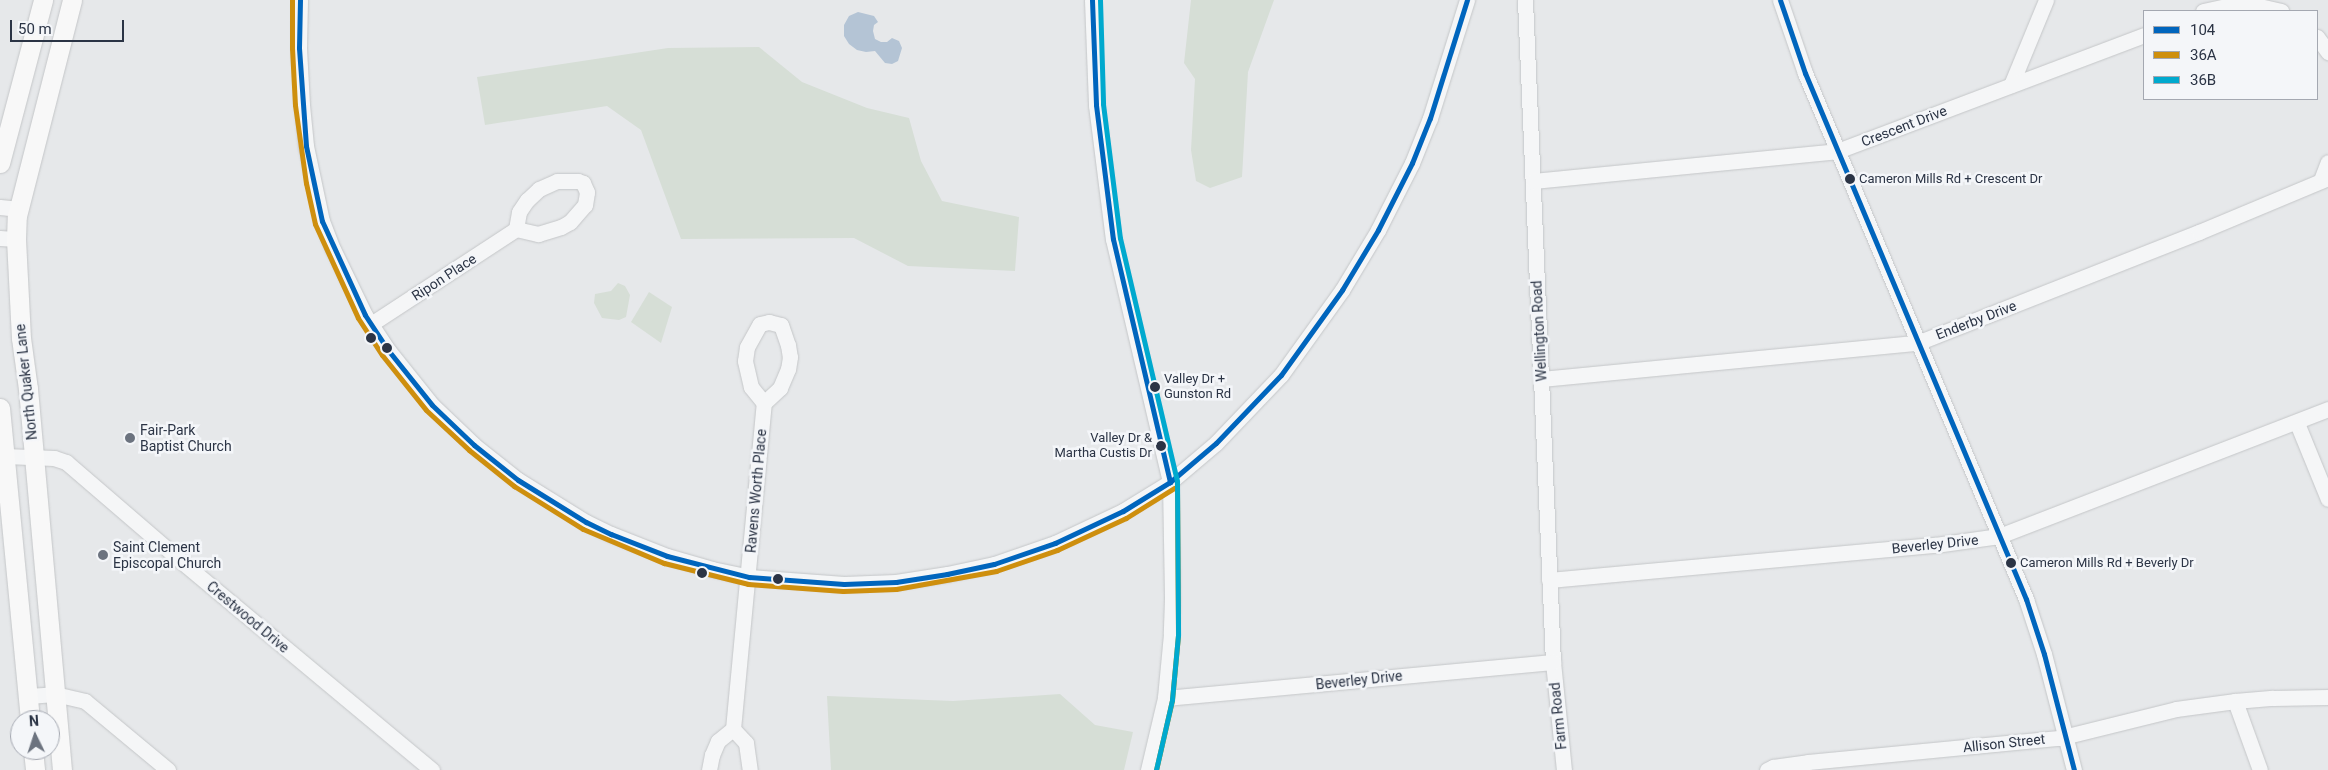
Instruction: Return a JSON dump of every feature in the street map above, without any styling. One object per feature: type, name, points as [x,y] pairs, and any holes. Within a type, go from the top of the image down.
[{"type":"main road","points":[[0,163],[44,0]]},
{"type":"main road","name":"North Quaker Lane","points":[[62,770],[18,298],[8,238],[19,209],[72,0]]},
{"type":"main road","name":"North Quaker Lane","points":[[0,408],[29,710]]},
{"type":"street","points":[[300,0],[299,48],[302,105],[313,181],[322,221],[333,249],[371,324],[400,366],[432,405],[474,445],[518,480],[580,518],[611,534],[667,556],[749,577],[844,584],[896,582],[947,574],[994,564],[1055,543],[1123,511],[1170,482],[1223,436],[1281,375],[1354,272],[1412,163],[1430,118],[1467,0]]},
{"type":"street","points":[[1092,0],[1096,105],[1113,240],[1170,482],[1172,599],[1165,698],[1148,770]]},
{"type":"street","name":"Wellington Road","points":[[1525,0],[1553,662]]},
{"type":"street","points":[[1780,0],[1805,73],[2026,599],[2041,644],[2074,770]]},
{"type":"street","points":[[2012,85],[2046,0]]},
{"type":"street","points":[[2208,10],[2235,4],[2255,5],[2277,10]]},
{"type":"street","name":"Crescent Drive","points":[[1533,181],[1838,151],[2143,35]]},
{"type":"street","points":[[2318,38],[2328,52]]},
{"type":"street","points":[[2324,179],[2328,162]]},
{"type":"street","name":"Enderby Drive","points":[[1541,379],[1917,343],[2268,204],[2324,179]]},
{"type":"street","points":[[578,180],[583,183],[587,192],[585,205],[562,228],[538,234],[516,229],[520,212],[527,200],[539,189],[557,181],[578,180]]},
{"type":"street","points":[[0,207],[19,209]]},
{"type":"street","name":"Ripon Place","points":[[371,324],[516,229]]},
{"type":"street","points":[[769,322],[780,325],[788,345],[790,357],[788,369],[780,388],[764,403],[751,388],[745,361],[748,347],[760,324],[769,322]]},
{"type":"street","name":"Ravens Worth Place","points":[[733,729],[749,577],[764,403]]},
{"type":"street","name":"Beverley Drive","points":[[1550,580],[1935,545],[1999,536],[2328,410]]},
{"type":"street","points":[[2297,423],[2328,499]]},
{"type":"street","name":"Crestwood Drive","points":[[5,456],[54,458],[66,462],[180,561],[432,770]]},
{"type":"street","name":"Beverley Drive","points":[[1165,698],[1553,662]]},
{"type":"street","name":"Farm Road","points":[[1553,662],[1564,770]]},
{"type":"street","points":[[28,696],[55,694],[75,697],[93,706],[168,770]]},
{"type":"street","name":"Allison Street","points":[[1767,770],[1773,767],[1808,762],[2064,737],[2176,709],[2235,701],[2328,697]]},
{"type":"street","points":[[2235,701],[2260,770]]},
{"type":"street","points":[[710,770],[712,755],[718,742],[733,729],[746,743],[750,770]]},
{"type":"shaded area","points":[[1191,0],[1274,0],[1248,72],[1242,177],[1210,188],[1196,181],[1191,150],[1195,79],[1184,63]]},
{"type":"shaded area","points":[[759,47],[802,82],[867,108],[909,118],[921,161],[942,201],[1019,217],[1015,271],[908,266],[854,238],[681,239],[641,130],[607,106],[485,125],[477,77],[668,48]]},
{"type":"shaded area","points":[[618,283],[625,286],[630,295],[626,317],[619,320],[602,318],[594,303],[595,294],[611,291]]},
{"type":"shaded area","points":[[649,292],[672,307],[661,343],[631,322]]},
{"type":"shaded area","points":[[1060,694],[1095,725],[1133,732],[1124,770],[831,770],[827,696],[953,701]]},
{"type":"water","points":[[858,12],[874,16],[878,22],[874,25],[875,39],[881,42],[887,42],[892,38],[899,41],[902,48],[898,61],[892,64],[885,63],[875,51],[857,50],[849,44],[844,36],[844,25],[849,16]]},
{"type":"transit line","name":"36A","points":[[292,0],[295,105],[306,183],[315,224],[358,318],[382,355],[426,410],[469,450],[514,486],[583,529],[664,563],[748,584],[843,591],[896,589],[996,571],[1057,550],[1126,518],[1174,488]]},
{"type":"transit line","name":"104","points":[[300,0],[299,48],[306,146],[322,221],[365,315],[388,350],[432,405],[474,445],[518,480],[586,522],[611,534],[667,556],[749,577],[844,584],[896,582],[947,574],[994,564],[1055,543],[1123,511],[1170,482],[1216,443],[1281,375],[1342,290],[1378,230],[1412,163],[1430,118],[1467,0]]},
{"type":"transit line","name":"104","points":[[1092,0],[1096,105],[1113,239],[1170,482]]},
{"type":"transit line","name":"36B","points":[[1100,0],[1103,104],[1120,238],[1177,481],[1178,635],[1172,700],[1156,770]]},
{"type":"transit line","name":"104","points":[[1780,0],[1805,73],[2026,599],[2044,654],[2074,770]]},
{"type":"transit line","name":"36A","points":[[1156,770],[1172,700],[1178,635],[1177,482]]},
{"type":"place","name":"Cameron Mills Rd + Crescent Dr","points":[[1850,179]]},
{"type":"place","name":"Valley Dr + Gunston Rd","points":[[1155,387]]},
{"type":"place","name":"Fair-Park Baptist Church","points":[[130,438]]},
{"type":"place","name":"Valley Dr & Martha Custis Dr","points":[[1161,446]]},
{"type":"place","name":"Saint Clement Episcopal Church","points":[[103,555]]},
{"type":"place","name":"Cameron Mills Rd + Beverly Dr","points":[[2011,563]]}]
